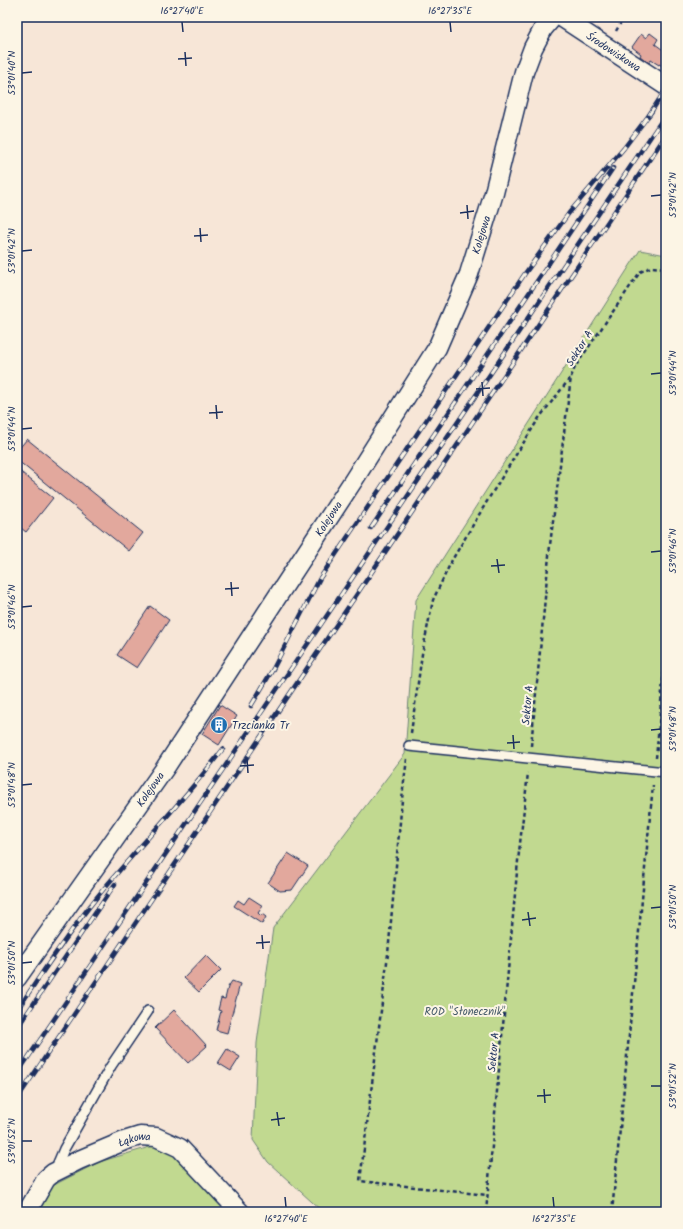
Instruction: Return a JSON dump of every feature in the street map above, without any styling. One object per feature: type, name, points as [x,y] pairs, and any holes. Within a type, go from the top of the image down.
[{"type":"street","name":"Kolejowa","points":[[17,978],[165,768],[349,487],[436,348],[469,274],[494,193],[524,72],[533,48],[543,29],[553,17]]},
{"type":"street","name":"Środowiskowa","points":[[561,17],[666,86]]},
{"type":"street","name":"Łąkowa","points":[[27,1212],[46,1179],[58,1170],[124,1140],[140,1136],[156,1137],[180,1148],[240,1212]]},
{"type":"lane","points":[[409,746],[666,772]]},
{"type":"lane","points":[[58,1170],[58,1163],[64,1149],[111,1066],[148,1011]]},
{"type":"path","name":"Sektor A","points":[[486,1212],[518,861],[530,758],[550,545],[571,377],[575,367],[640,272],[651,267],[666,268]]},
{"type":"path","points":[[487,1195],[360,1181],[388,954],[403,789],[422,654],[433,600],[452,560],[492,493],[539,418],[571,377]]},
{"type":"path","points":[[612,1212],[666,647]]},
{"type":"green space","name":"ROD \"Słonecznik\"","points":[[640,250],[666,255],[666,1212],[323,1212],[268,1162],[253,1140],[257,1043],[273,928],[405,754],[416,600]]},
{"type":"green space","points":[[153,1146],[184,1158],[232,1212],[37,1212],[52,1186],[99,1162]]},
{"type":"building","points":[[650,33],[658,39],[655,44],[666,52],[666,68],[651,60],[649,63],[632,47],[641,34],[646,38]]},
{"type":"building","points":[[27,439],[143,533],[129,551],[17,460],[17,451]]},
{"type":"building","points":[[17,469],[53,498],[26,532],[17,525]]},
{"type":"building","points":[[150,606],[169,620],[137,668],[117,655]]},
{"type":"building","name":"Trzcianka Tr","points":[[220,705],[237,716],[219,745],[202,734]]},
{"type":"building","points":[[288,853],[308,866],[292,890],[280,891],[268,883]]},
{"type":"building","points":[[249,897],[263,906],[258,913],[261,916],[262,914],[266,917],[262,924],[234,906],[238,900],[244,904]]},
{"type":"building","points":[[206,955],[221,970],[199,992],[184,978]]},
{"type":"building","points":[[232,981],[240,984],[227,1033],[216,1030],[221,1011],[218,1010],[221,998],[225,999],[228,987]]},
{"type":"building","points":[[174,1010],[207,1046],[188,1063],[155,1028]]},
{"type":"building","points":[[227,1049],[240,1057],[231,1071],[218,1063]]},
{"type":"railway","points":[[649,115],[666,89]]},
{"type":"railway","points":[[251,706],[273,669],[320,578],[526,272],[569,213],[624,148],[652,111]]},
{"type":"railway","points":[[17,1074],[666,114]]},
{"type":"railway","points":[[17,1099],[666,135]]},
{"type":"railway","points":[[371,528],[613,168]]},
{"type":"railway","points":[[17,1010],[58,949],[91,905],[117,873],[194,786],[223,749]]},
{"type":"railway","points":[[17,1028],[115,884]]},
{"type":"place","name":"Trzcianka Tr","points":[[219,725]]}]
